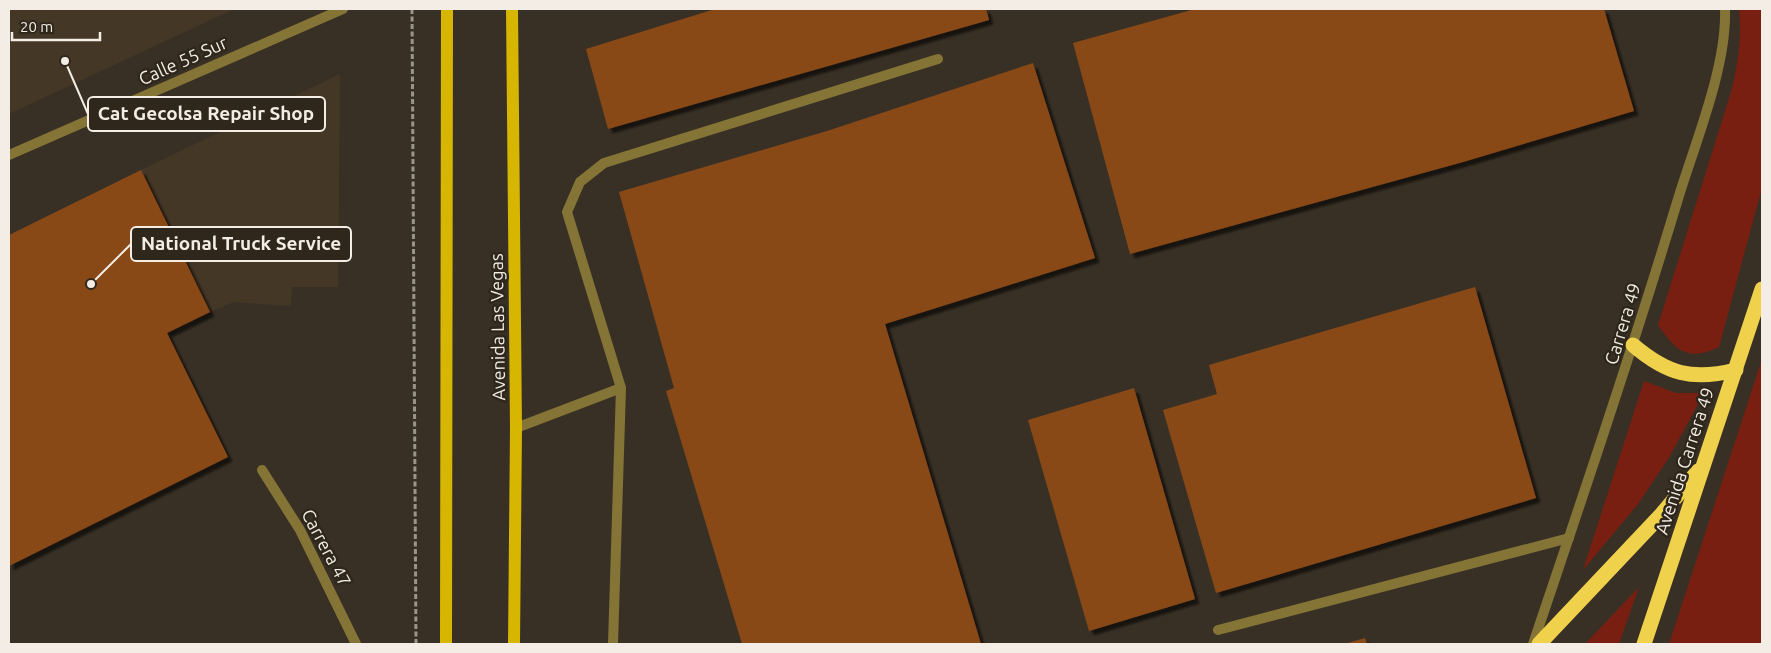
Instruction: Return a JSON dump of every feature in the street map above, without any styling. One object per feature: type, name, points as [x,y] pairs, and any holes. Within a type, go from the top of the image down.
[{"type":"highway","name":"Avenida Carrera 49","points":[[1644,644],[1762,290]]},
{"type":"highway","points":[[1633,346],[1650,360],[1670,370],[1691,376],[1714,376],[1736,370]]},
{"type":"highway","points":[[1539,644],[1660,516],[1704,464]]},
{"type":"main road","points":[[446,644],[448,9]]},
{"type":"main road","name":"Avenida Las Vegas","points":[[512,9],[516,428],[514,644]]},
{"type":"street","name":"Calle 55 Sur","points":[[9,155],[342,9]]},
{"type":"street","name":"Carrera 49","points":[[1533,644],[1633,346],[1712,89],[1725,29],[1725,9]]},
{"type":"street","points":[[613,644],[621,388],[567,212],[580,182],[604,163],[938,59]]},
{"type":"street","points":[[516,428],[621,388]]},
{"type":"street","name":"Carrera 47","points":[[262,470],[300,530],[356,644]]},
{"type":"street","points":[[1218,630],[1569,538]]},
{"type":"path","points":[[412,9],[416,644]]},
{"type":"shaded area","points":[[9,9],[234,9],[9,114]]},
{"type":"shaded area","points":[[1739,9],[1762,9],[1762,188],[1719,347],[1699,354],[1691,353],[1684,351],[1671,342],[1658,325],[1731,92],[1739,51]]},
{"type":"shaded area","points":[[340,74],[338,287],[292,287],[291,306],[234,302],[210,312],[141,170]]},
{"type":"shaded area","points":[[1762,359],[1762,644],[1669,644]]},
{"type":"shaded area","points":[[1644,381],[1676,393],[1704,393],[1670,456],[1638,504],[1583,570]]},
{"type":"shaded area","points":[[1639,587],[1619,644],[1585,644]]},
{"type":"building","points":[[715,9],[986,9],[989,20],[608,129],[586,49]]},
{"type":"building","points":[[1195,9],[1604,9],[1634,111],[1463,162],[1130,254],[1073,43]]},
{"type":"building","points":[[1033,63],[1095,258],[885,324],[981,644],[742,644],[666,391],[674,388],[619,192],[827,131]]},
{"type":"building","points":[[141,170],[210,312],[167,333],[228,457],[9,566],[9,235]]},
{"type":"building","points":[[1475,287],[1536,498],[1216,593],[1163,410],[1217,394],[1209,365]]},
{"type":"building","points":[[1134,388],[1195,599],[1089,631],[1028,420]]},
{"type":"building","points":[[1365,638],[1367,644],[1344,644]]},
{"type":"place","name":"Cat Gecolsa Repair Shop","points":[[65,61]]},
{"type":"place","name":"National Truck Service","points":[[91,284]]}]
